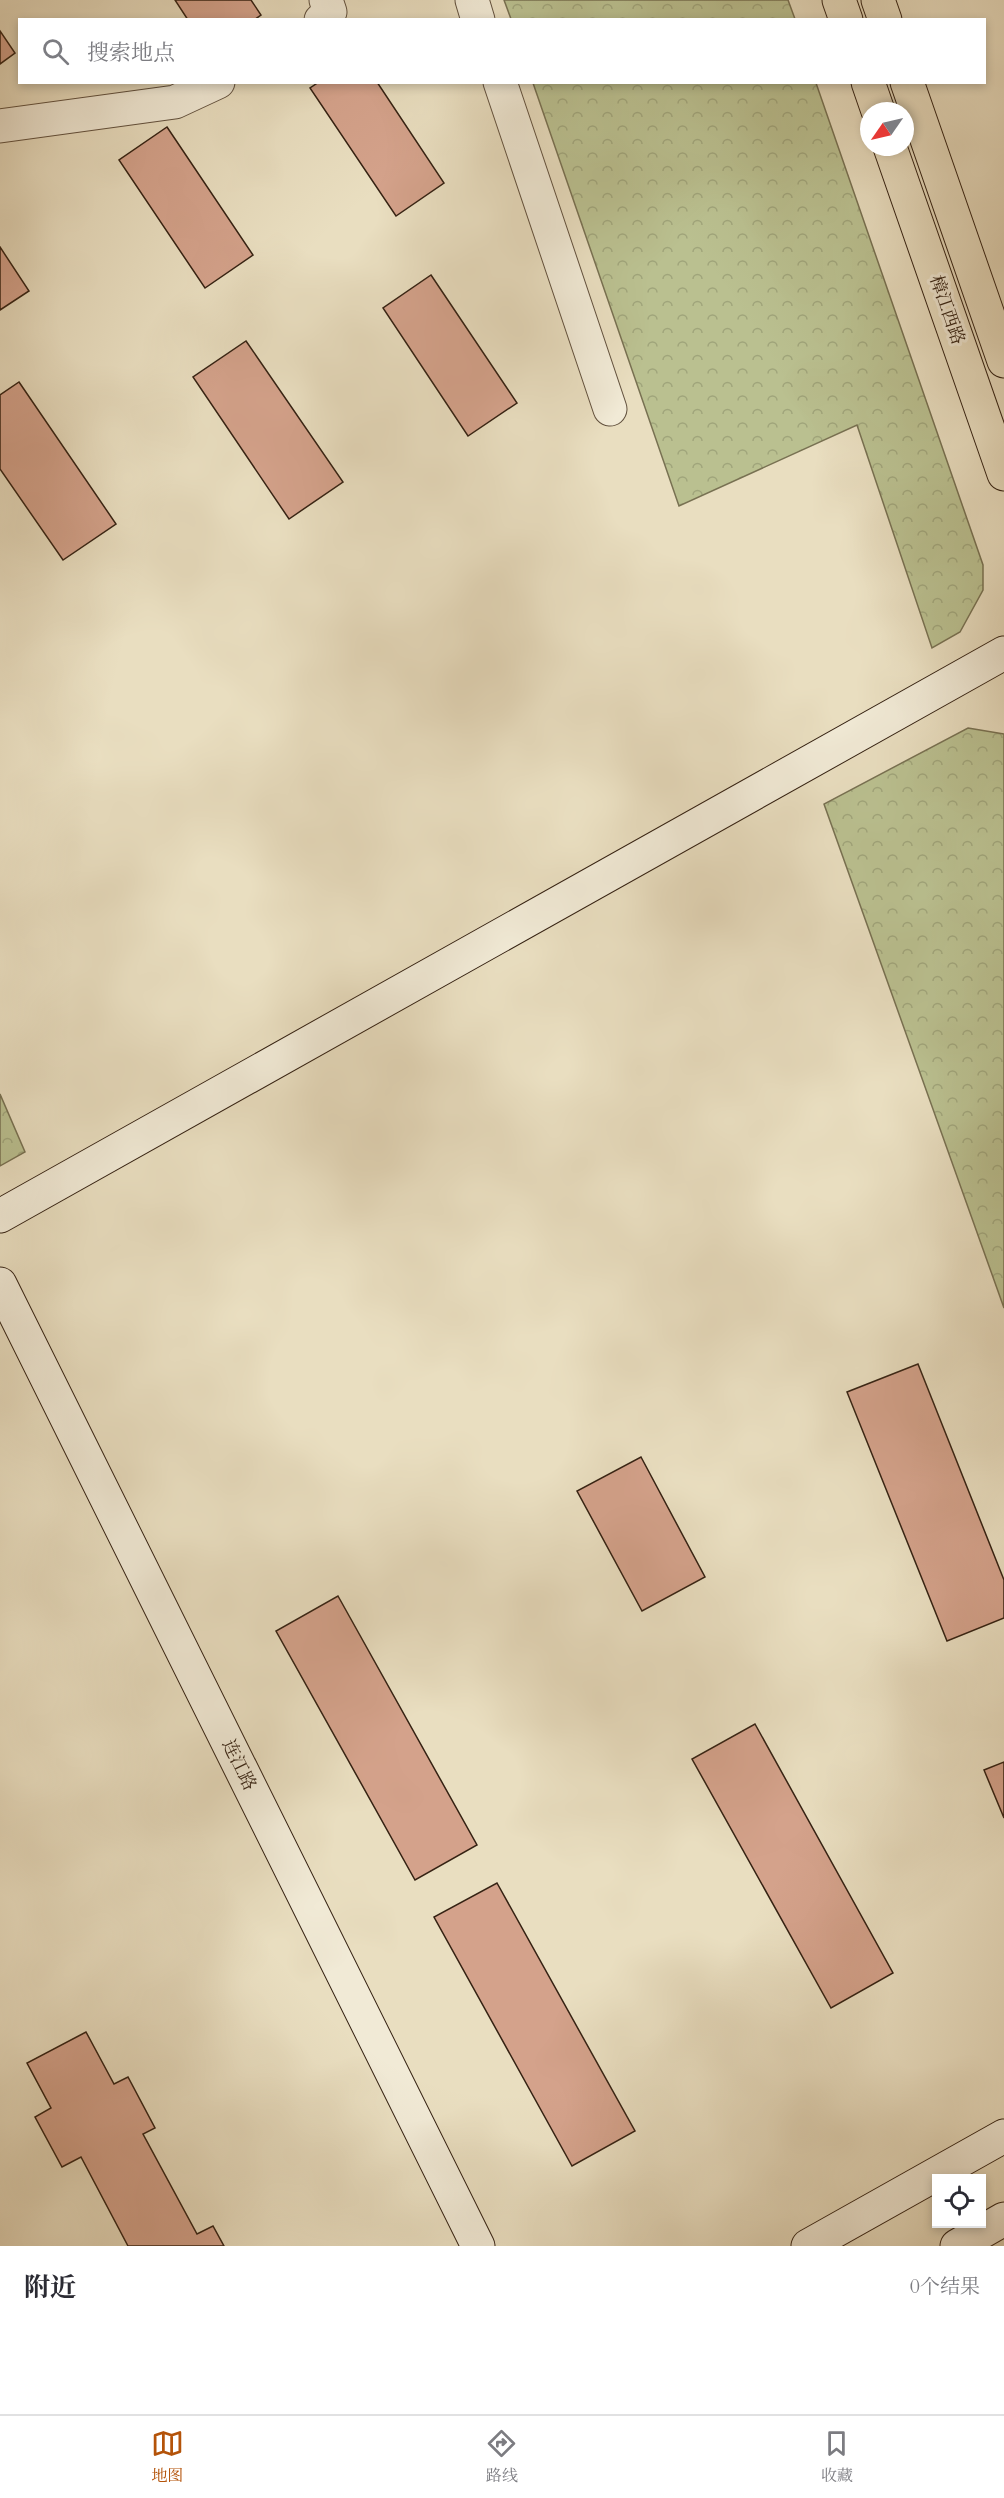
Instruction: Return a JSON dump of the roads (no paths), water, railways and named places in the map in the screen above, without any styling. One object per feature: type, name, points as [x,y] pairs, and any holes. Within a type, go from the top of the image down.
[{"type":"main road","points":[[839,0],[845,18]]},
{"type":"main road","points":[[878,0],[884,18]]},
{"type":"main road","points":[[869,84],[875,102]]},
{"type":"main road","name":"樟江西路","points":[[908,84],[1004,361]]},
{"type":"main road","name":"樟江西路","points":[[893,156],[1004,474]]},
{"type":"street","points":[[323,18],[330,12],[326,0]]},
{"type":"street","points":[[472,0],[477,18]]},
{"type":"street","points":[[0,126],[175,102],[214,84]]},
{"type":"street","points":[[501,84],[610,409]]},
{"type":"street","points":[[0,1216],[1004,653]]},
{"type":"street","name":"连江路","points":[[0,1284],[478,2246]]},
{"type":"street","points":[[808,2246],[1004,2136]]},
{"type":"street","points":[[957,2246],[1004,2219]]}]
